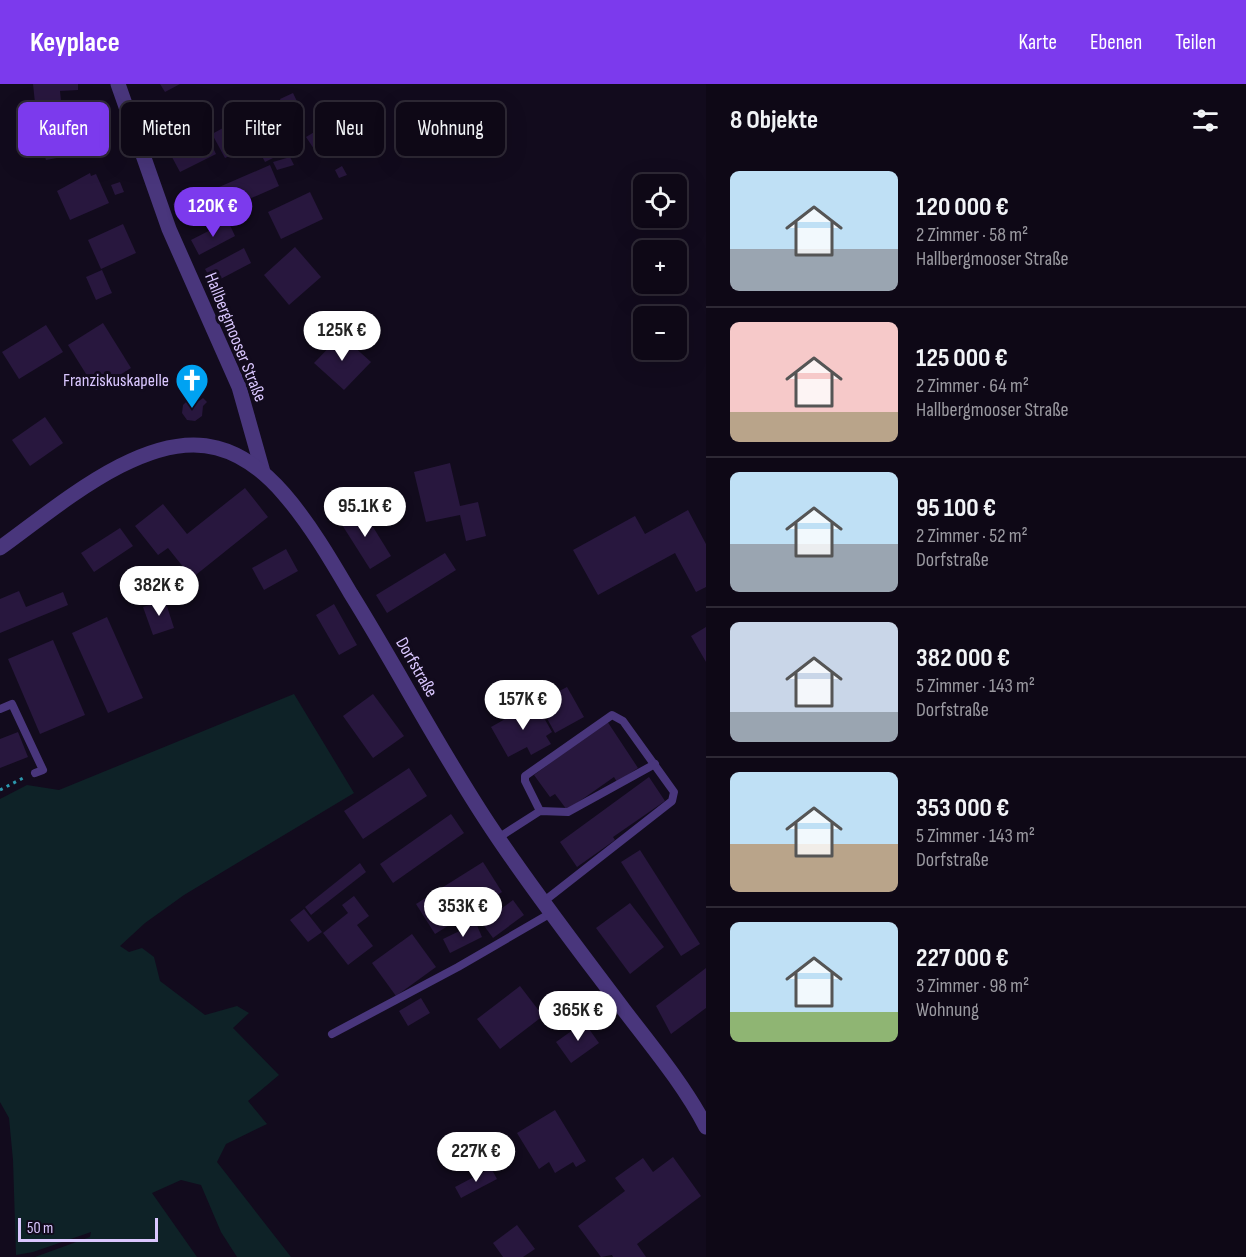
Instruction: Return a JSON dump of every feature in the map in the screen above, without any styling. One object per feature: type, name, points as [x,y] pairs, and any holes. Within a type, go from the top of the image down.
[{"type":"street","name":"Hallbergmooser Straße","points":[[118,84],[149,179],[239,387],[263,472]]},
{"type":"street","name":"Dorfstraße","points":[[0,548],[100,477],[122,464],[150,453],[173,447],[202,445],[237,455],[263,472],[284,495],[334,566],[452,766],[498,838],[547,908],[701,1105],[706,1127]]},
{"type":"lane","points":[[0,709],[12,704],[42,770],[34,773]]},
{"type":"lane","points":[[332,1034],[547,908],[672,801],[674,792],[623,721],[612,715],[525,776],[525,781],[540,811]]},
{"type":"lane","points":[[498,838],[540,811],[568,812],[655,764]]},
{"type":"path","points":[[0,790],[34,773]]},
{"type":"green space","points":[[294,694],[354,793],[184,895],[145,923],[120,946],[129,952],[142,948],[154,957],[160,981],[205,1015],[237,1006],[249,1013],[233,1028],[279,1075],[248,1101],[267,1124],[226,1144],[217,1162],[291,1257],[237,1257],[221,1232],[201,1185],[181,1180],[152,1193],[197,1257],[35,1257],[90,1237],[91,1232],[33,1252],[16,1255],[13,1160],[9,1118],[0,1102],[0,799],[27,785],[59,790]]},
{"type":"building","points":[[33,84],[78,84],[78,90],[60,91],[61,101],[35,102]]},
{"type":"building","points":[[160,84],[180,84],[165,92]]},
{"type":"building","points":[[293,93],[297,102],[281,102],[280,99]]},
{"type":"building","points":[[223,128],[224,156],[229,156],[225,158],[212,134]]},
{"type":"building","points":[[315,132],[315,148],[314,149],[306,137]]},
{"type":"building","points":[[45,156],[68,156],[46,160]]},
{"type":"building","points":[[171,156],[212,156],[180,172]]},
{"type":"building","points":[[262,156],[277,156],[265,162]]},
{"type":"building","points":[[290,157],[294,165],[277,170],[273,162]]},
{"type":"building","points":[[270,165],[279,186],[206,218],[196,197]]},
{"type":"building","points":[[342,166],[347,175],[339,178],[335,170]]},
{"type":"building","points":[[90,173],[91,176],[96,174],[109,203],[70,220],[57,191]]},
{"type":"building","points":[[120,182],[124,192],[115,195],[111,185]]},
{"type":"building","points":[[310,192],[323,219],[281,239],[268,212]]},
{"type":"building","points":[[190,195],[193,202],[176,211],[173,204]]},
{"type":"building","points":[[228,221],[235,236],[199,255],[191,240]]},
{"type":"building","points":[[123,224],[136,253],[101,269],[88,240]]},
{"type":"building","points":[[295,247],[321,277],[289,305],[264,275]]},
{"type":"building","points":[[244,248],[251,263],[213,283],[205,269]]},
{"type":"building","points":[[102,270],[112,293],[96,300],[86,277]]},
{"type":"building","points":[[103,323],[131,368],[96,390],[68,345]]},
{"type":"building","points":[[46,325],[63,352],[19,379],[2,352]]},
{"type":"building","points":[[341,335],[371,362],[344,390],[314,363]]},
{"type":"building","name":"Franziskuskapelle","points":[[203,398],[207,402],[203,406],[202,416],[195,421],[187,420],[182,413],[183,405],[189,399],[199,401]]},
{"type":"building","points":[[45,417],[63,443],[30,466],[12,440]]},
{"type":"building","points":[[450,463],[460,506],[478,502],[486,536],[466,541],[460,515],[426,522],[414,472]]},
{"type":"building","points":[[245,488],[268,517],[192,578],[168,548],[158,555],[135,526],[163,504],[187,534]]},
{"type":"building","points":[[360,506],[391,556],[370,569],[339,520]]},
{"type":"building","points":[[688,510],[706,544],[706,587],[696,592],[675,553],[598,595],[573,550],[635,516],[645,534]]},
{"type":"building","points":[[120,528],[133,546],[94,572],[81,553]]},
{"type":"building","points":[[286,549],[298,571],[264,590],[252,568]]},
{"type":"building","points":[[445,553],[456,570],[387,613],[376,595]]},
{"type":"building","points":[[19,591],[26,607],[63,592],[68,605],[0,633],[0,599]]},
{"type":"building","points":[[165,600],[174,628],[153,635],[143,607]]},
{"type":"building","points":[[334,604],[357,645],[339,655],[316,615]]},
{"type":"building","points":[[107,617],[143,698],[108,713],[72,633]]},
{"type":"building","points":[[706,627],[706,662],[691,636]]},
{"type":"building","points":[[53,640],[85,715],[40,734],[8,659]]},
{"type":"building","points":[[567,687],[584,717],[555,733],[538,702]]},
{"type":"building","points":[[373,694],[404,736],[373,758],[343,716]]},
{"type":"building","points":[[535,702],[552,732],[546,736],[551,744],[531,755],[527,747],[508,757],[491,727]]},
{"type":"building","points":[[607,721],[638,768],[617,782],[614,777],[567,810],[555,794],[550,797],[534,775]]},
{"type":"building","points":[[18,732],[28,757],[0,768],[0,739]]},
{"type":"building","points":[[409,768],[427,796],[363,839],[344,811]]},
{"type":"building","points":[[649,777],[665,801],[613,837],[615,840],[577,867],[560,842]]},
{"type":"building","points":[[451,814],[464,833],[393,883],[380,864]]},
{"type":"building","points":[[640,850],[700,944],[681,956],[621,862]]},
{"type":"building","points":[[483,862],[502,892],[435,934],[416,904]]},
{"type":"building","points":[[360,863],[366,872],[311,915],[305,907]]},
{"type":"building","points":[[354,896],[369,916],[357,925],[373,946],[348,965],[323,933],[348,913],[342,905]]},
{"type":"building","points":[[513,900],[524,915],[493,938],[482,923]]},
{"type":"building","points":[[630,903],[664,947],[630,974],[596,928]]},
{"type":"building","points":[[304,909],[322,932],[308,942],[290,920]]},
{"type":"building","points":[[476,923],[482,937],[450,953],[443,939]]},
{"type":"building","points":[[412,934],[436,967],[396,996],[372,963]]},
{"type":"building","points":[[706,968],[706,1008],[671,1034],[656,1006]]},
{"type":"building","points":[[520,986],[543,1016],[500,1049],[477,1019]]},
{"type":"building","points":[[421,998],[430,1013],[408,1026],[399,1011]]},
{"type":"building","points":[[584,1022],[599,1043],[571,1063],[556,1042]]},
{"type":"building","points":[[555,1110],[586,1161],[576,1167],[573,1162],[555,1173],[549,1162],[539,1169],[517,1133]]},
{"type":"building","points":[[673,1157],[701,1196],[637,1244],[646,1257],[613,1257],[612,1255],[601,1257],[578,1226],[625,1191],[615,1178],[643,1158],[653,1172]]},
{"type":"building","points":[[491,1168],[497,1179],[461,1198],[455,1187]]},
{"type":"building","points":[[517,1225],[535,1249],[523,1257],[503,1257],[493,1243]]},
{"type":"place","name":"Franziskuskapelle","points":[[192,409]]}]
